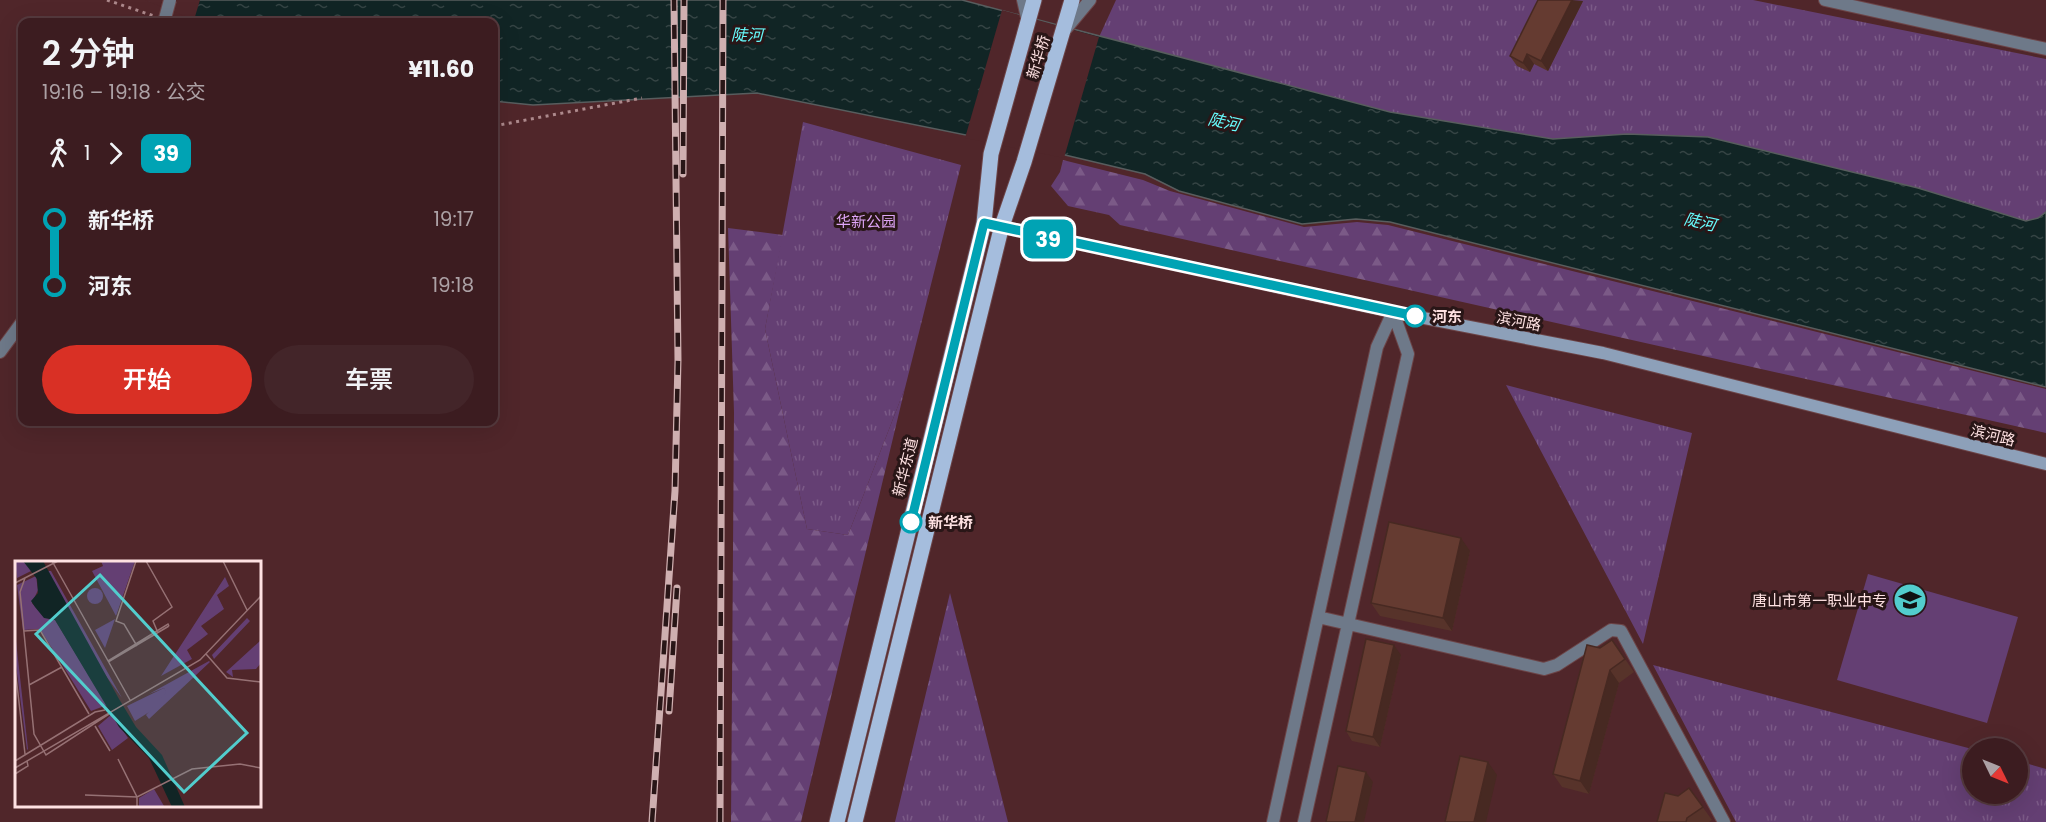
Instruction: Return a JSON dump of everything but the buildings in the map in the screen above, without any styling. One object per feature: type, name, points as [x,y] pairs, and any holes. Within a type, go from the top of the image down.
[{"type":"main road","points":[[1028,22],[1034,0]]},
{"type":"main road","points":[[1065,30],[1072,0]]},
{"type":"main road","name":"新华桥","points":[[991,154],[1028,22]]},
{"type":"main road","name":"新华桥","points":[[1001,229],[1065,30]]},
{"type":"main road","name":"新华东道","points":[[837,822],[984,223],[991,154]]},
{"type":"main road","name":"滨河路","points":[[984,223],[1001,229],[1393,312],[1603,353],[2046,464]]},
{"type":"main road","points":[[855,822],[1001,229]]},
{"type":"street","points":[[163,18],[170,0]]},
{"type":"street","points":[[1023,0],[1028,22]]},
{"type":"street","points":[[1065,30],[1090,0]]},
{"type":"street","points":[[1825,0],[2046,50]]},
{"type":"street","points":[[1273,822],[1377,347],[1393,312]]},
{"type":"street","points":[[1304,822],[1408,354],[1393,312]]},
{"type":"street","points":[[0,352],[18,327]]},
{"type":"street","points":[[1318,618],[1544,669],[1557,665],[1611,630],[1621,631],[1724,822]]},
{"type":"path","points":[[107,0],[154,18]]},
{"type":"path","points":[[498,125],[642,98]]},
{"type":"green space","points":[[1116,0],[1753,0],[2046,59],[2046,212],[2038,218],[2026,221],[1918,188],[1708,137],[1627,134],[1553,139],[1390,112],[1099,37]]},
{"type":"green space","name":"华新公园","points":[[803,122],[961,165],[905,388],[848,535],[807,529],[765,329]]},
{"type":"green space","points":[[1063,160],[1143,180],[1170,191],[1304,227],[1357,222],[1388,225],[2046,389],[2046,433],[1120,225],[1109,215],[1068,206],[1051,186],[1060,172]]},
{"type":"green space","points":[[728,228],[783,235],[765,329],[807,529],[848,535],[905,388],[801,822],[731,822],[734,412]]},
{"type":"green space","points":[[1506,385],[1692,433],[1643,644]]},
{"type":"green space","points":[[1868,574],[2018,617],[1987,723],[1837,680]]},
{"type":"green space","points":[[950,593],[1008,822],[895,822]]},
{"type":"green space","points":[[1653,665],[1962,746],[1962,804],[2028,804],[2028,764],[2046,769],[2046,822],[1736,822]]},
{"type":"water","name":"陡河","points":[[148,0],[962,0],[1390,112],[1553,139],[1627,134],[1708,137],[1918,188],[2026,221],[2038,218],[2046,212],[2046,387],[1390,222],[1356,219],[1302,224],[1179,191],[1145,174],[1065,155],[757,93],[533,105],[498,101],[498,18],[199,18]]},
{"type":"pier","points":[[145,0],[200,0],[195,18],[189,18]]},
{"type":"pier","points":[[1002,10],[1099,37],[1064,158],[965,138]]},
{"type":"railway","points":[[652,822],[675,491],[678,360],[674,0]]},
{"type":"railway","points":[[683,174],[684,0]]},
{"type":"railway","points":[[720,822],[723,0]]},
{"type":"railway","points":[[669,711],[677,588]]},
{"type":"bus line","name":"39","points":[[911,522],[984,223],[1001,229],[1415,316]]},
{"type":"place","name":"河东","points":[[1415,316]]},
{"type":"place","name":"新华桥","points":[[911,522]]},
{"type":"place","name":"唐山市第一职业中专","points":[[1910,600]]}]
